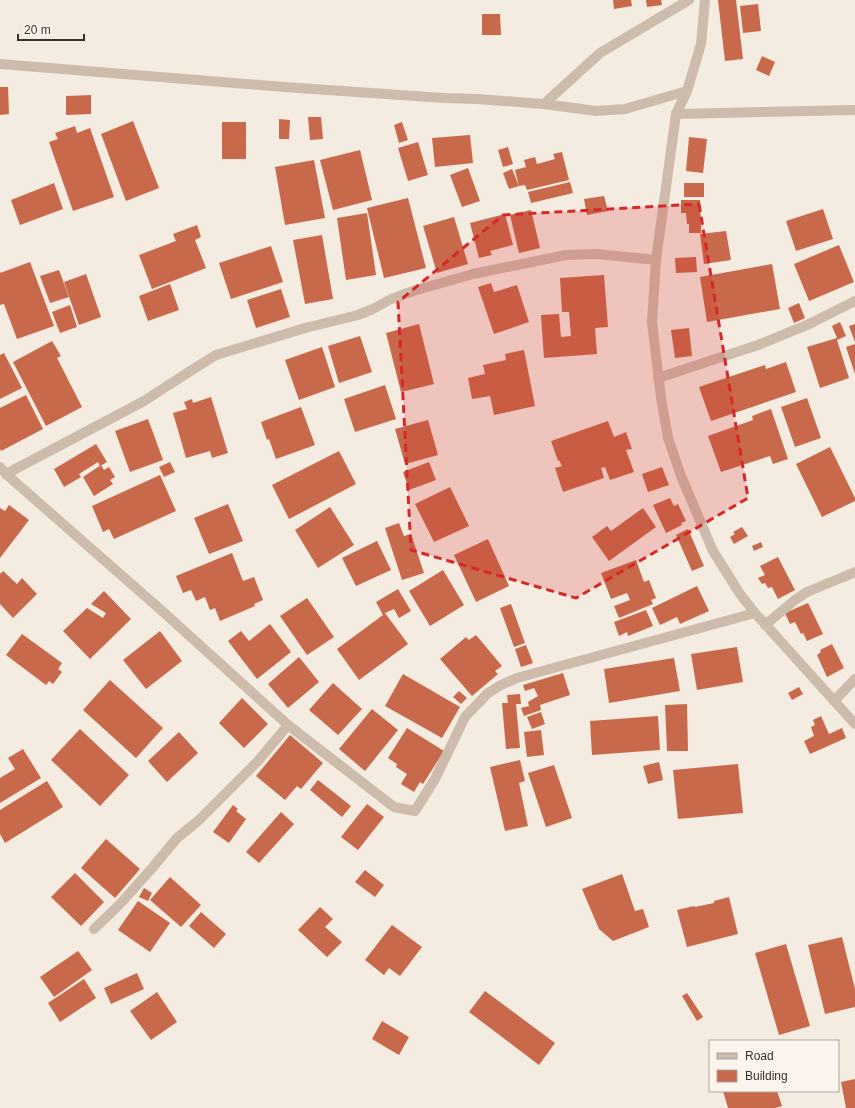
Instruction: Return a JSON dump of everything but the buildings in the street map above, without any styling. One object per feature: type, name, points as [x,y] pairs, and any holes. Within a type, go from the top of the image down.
[{"type":"street","points":[[544,104],[600,53],[689,0]]},
{"type":"street","points":[[705,0],[701,44],[687,91],[676,114],[656,260],[652,322],[658,378],[668,438],[681,476],[713,551],[740,594],[754,613],[855,724]]},
{"type":"street","points":[[0,64],[284,87],[544,104],[596,111],[625,109],[687,91]]},
{"type":"street","points":[[676,114],[855,110]]},
{"type":"street","points":[[656,260],[596,254],[566,255],[473,274],[413,291],[391,299],[358,315],[305,328],[216,355],[144,401],[3,471],[161,610],[288,725],[394,807],[415,811],[435,779],[465,717],[488,694],[501,685],[517,678],[754,613]]},
{"type":"street","points":[[658,378],[758,345],[807,325],[855,302]]},
{"type":"street","points":[[765,625],[801,596],[855,572]]},
{"type":"street","points":[[834,701],[855,680]]},
{"type":"street","points":[[94,929],[120,904],[177,838],[198,822],[258,761],[288,725]]},
{"type":"highlighted area","points":[[699,204],[748,498],[576,598],[411,550],[398,302],[503,215]]}]
